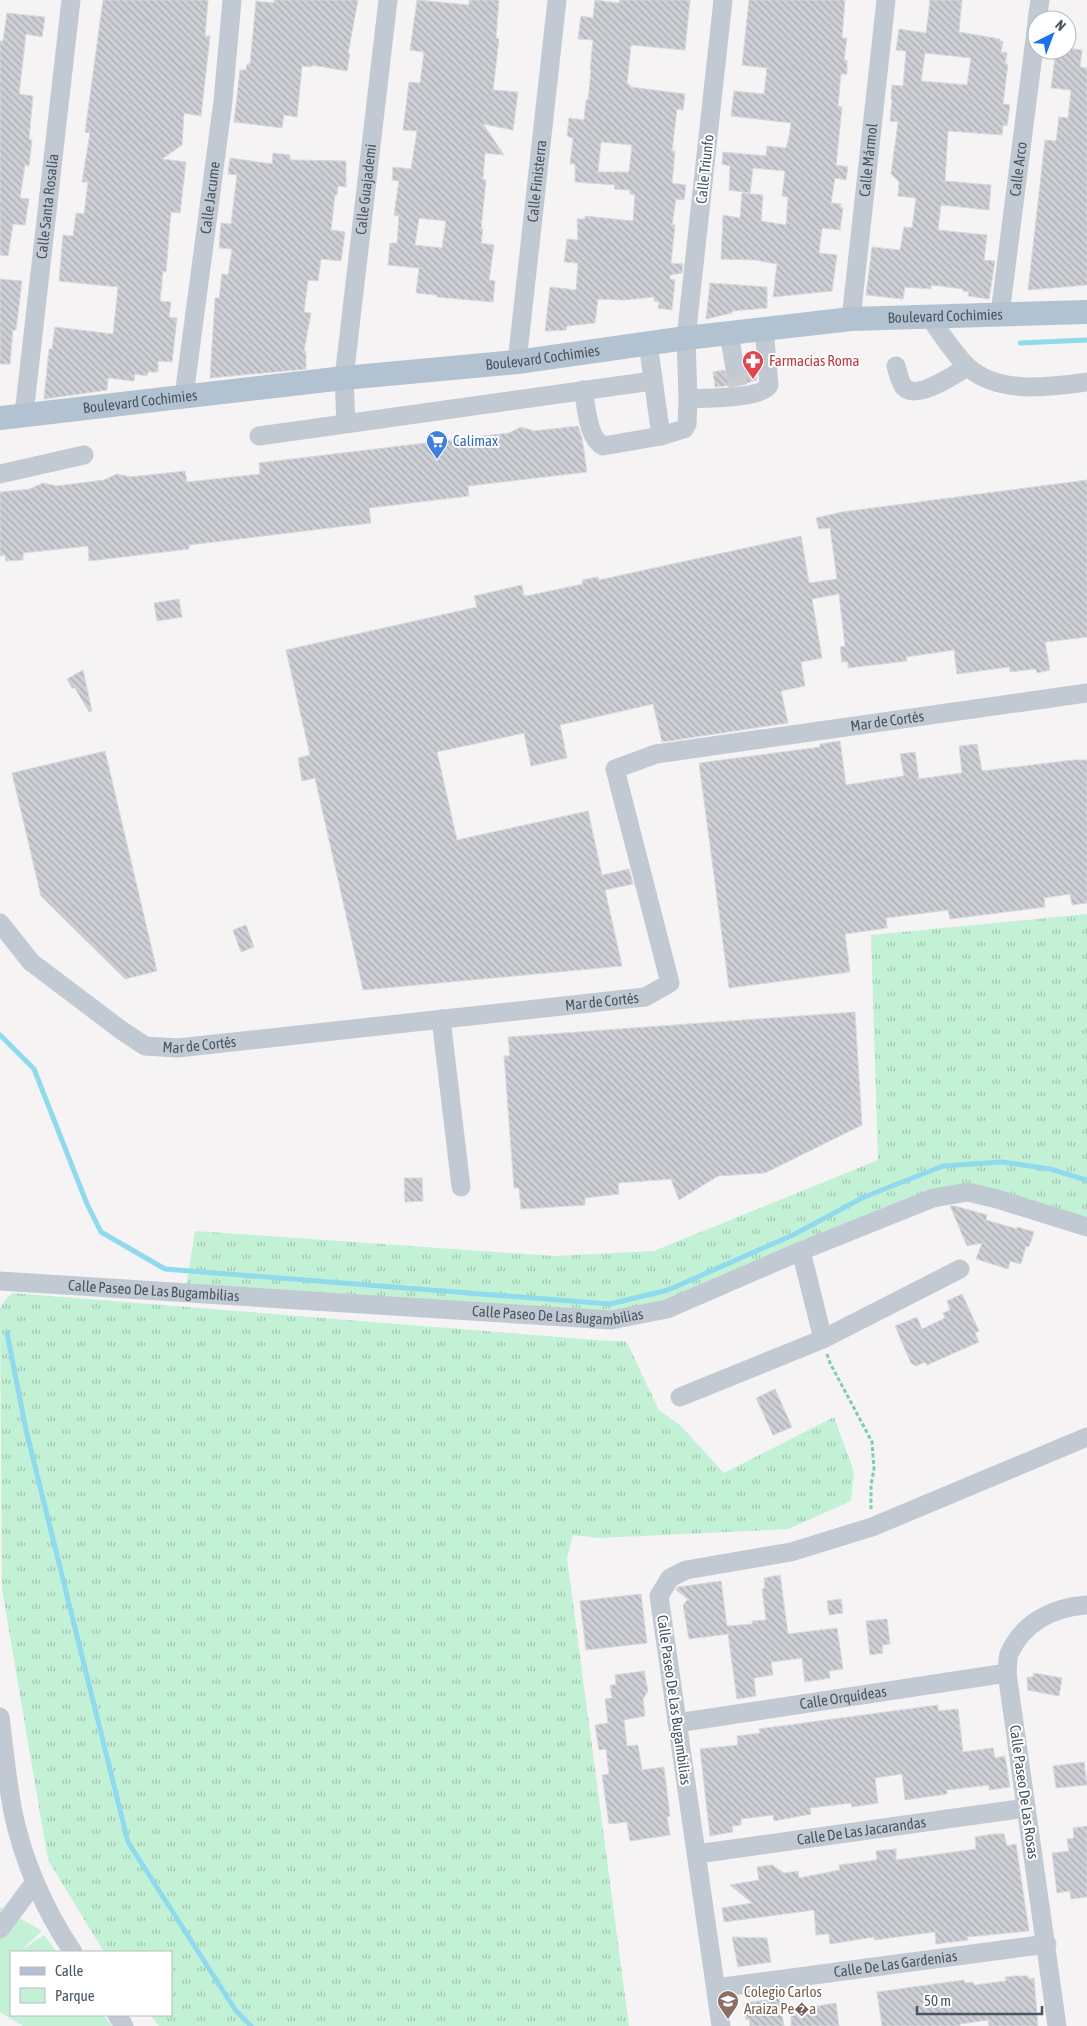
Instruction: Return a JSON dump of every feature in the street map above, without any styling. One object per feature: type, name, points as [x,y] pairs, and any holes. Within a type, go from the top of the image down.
[{"type":"main road","name":"Boulevard Cochimies","points":[[0,418],[344,378],[517,362],[686,338],[851,319],[1087,312]]},
{"type":"street","name":"Calle Santa Rosalía","points":[[24,414],[71,0]]},
{"type":"street","name":"Calle Jacume","points":[[184,396],[223,100],[232,0]]},
{"type":"street","name":"Calle Guajademi","points":[[346,423],[344,378],[388,0]]},
{"type":"street","name":"Calle Finisterra","points":[[517,362],[557,0]]},
{"type":"street","name":"Calle Triunfo","points":[[661,436],[684,429],[687,424],[686,338],[723,0]]},
{"type":"street","name":"Calle Mármol","points":[[851,319],[886,0]]},
{"type":"street","name":"Calle Arco","points":[[1000,314],[1032,60]]},
{"type":"street","points":[[929,317],[967,367],[984,377],[1004,384],[1038,388],[1087,382]]},
{"type":"street","points":[[688,398],[738,383],[762,392],[767,389],[769,385],[764,330]]},
{"type":"street","points":[[729,333],[738,383]]},
{"type":"street","points":[[583,390],[593,435],[597,442],[603,446],[661,436],[648,343]]},
{"type":"street","points":[[896,366],[903,387],[911,392],[937,384],[967,367]]},
{"type":"street","points":[[259,436],[652,381]]},
{"type":"street","points":[[0,474],[84,455]]},
{"type":"street","name":"Mar de Cortés","points":[[0,923],[31,962],[145,1046],[178,1048],[645,997],[670,983],[615,769],[656,754],[1087,694]]},
{"type":"street","points":[[441,1019],[462,1187]]},
{"type":"street","name":"Calle Paseo De Las Bugambilias","points":[[0,1281],[610,1320],[667,1309],[801,1251],[933,1198],[968,1192],[997,1199],[1087,1228]]},
{"type":"street","points":[[801,1251],[823,1339]]},
{"type":"street","points":[[680,1397],[823,1339],[960,1269]]},
{"type":"street","name":"Calle Paseo De Las Bugambilias","points":[[721,2026],[659,1596],[670,1578],[686,1570],[791,1552],[872,1527],[1087,1437]]},
{"type":"street","name":"Calle Paseo De Las Rosas","points":[[1057,2026],[1007,1674],[1009,1655],[1021,1635],[1035,1622],[1042,1616],[1068,1606],[1087,1605]]},
{"type":"street","name":"Calle Orquídeas","points":[[677,1723],[1007,1674]]},
{"type":"street","points":[[0,1717],[13,1813],[31,1873],[63,1937],[72,1951]]},
{"type":"street","name":"Calle De Las Jacarandas","points":[[696,1854],[1026,1808]]},
{"type":"street","points":[[2,1929],[35,1882]]},
{"type":"street","name":"Calle De Las Gardenias","points":[[716,1988],[1046,1944]]},
{"type":"path","points":[[823,1339],[830,1363],[872,1442],[874,1469],[870,1498],[872,1527]]},
{"type":"green space","points":[[1087,914],[1087,1227],[968,1192],[611,1320],[185,1293],[195,1231],[555,1256],[654,1251],[878,1160],[871,935]]},
{"type":"green space","points":[[13,1293],[626,1341],[659,1410],[681,1426],[724,1473],[834,1417],[854,1472],[851,1501],[788,1529],[599,1538],[573,1535],[567,1558],[629,2026],[159,2026],[151,2016],[172,2016],[172,1951],[103,1951],[48,1860],[2,1589],[0,1308]]},
{"type":"green space","points":[[0,1907],[42,1931],[20,1951],[10,1951],[10,2016],[104,2016],[112,2026],[23,2026],[0,2012]]},
{"type":"green space","points":[[44,1935],[56,1951],[20,1951]]},
{"type":"building","points":[[103,0],[208,0],[205,36],[210,36],[201,116],[184,113],[182,145],[162,159],[186,162],[180,213],[171,212],[166,272],[163,271],[160,301],[171,302],[169,317],[177,318],[172,362],[158,361],[158,372],[148,372],[147,376],[135,374],[134,381],[108,378],[107,390],[44,399],[49,349],[52,349],[55,327],[113,334],[118,287],[59,281],[63,235],[73,236],[76,213],[84,214],[88,182],[82,182],[90,133],[85,132]]},
{"type":"building","points":[[274,0],[358,0],[348,54],[350,54],[347,71],[312,65],[312,67],[302,66],[297,117],[284,115],[282,128],[234,122],[240,70],[246,70],[247,64],[250,64],[256,1],[274,3]]},
{"type":"building","points":[[417,0],[469,5],[469,0],[499,0],[496,38],[499,39],[493,90],[518,92],[513,130],[483,124],[504,155],[485,153],[483,179],[486,180],[481,243],[494,245],[489,280],[495,281],[493,302],[437,297],[437,295],[416,293],[419,268],[388,265],[390,243],[397,243],[399,216],[394,215],[399,181],[392,180],[393,167],[411,169],[417,131],[403,130],[409,82],[420,83],[424,52],[410,50]],"holes":[[[419,218],[446,221],[442,248],[415,245]]]},
{"type":"building","points":[[595,0],[619,3],[620,0],[690,0],[685,50],[631,45],[627,84],[630,84],[630,87],[685,94],[683,110],[677,109],[672,151],[675,151],[672,183],[686,185],[684,200],[676,199],[672,225],[675,225],[671,263],[683,264],[682,273],[670,275],[670,279],[675,280],[672,310],[658,308],[659,302],[654,301],[654,297],[624,300],[598,299],[595,323],[567,326],[566,330],[545,331],[550,287],[576,290],[578,263],[564,262],[567,239],[578,240],[577,219],[585,219],[585,216],[633,221],[635,195],[630,194],[630,190],[614,189],[615,185],[575,182],[575,164],[570,164],[573,138],[567,136],[569,118],[584,120],[591,71],[593,40],[578,39],[581,16],[593,18]],"holes":[[[601,142],[632,145],[629,172],[598,172]]]},
{"type":"building","points":[[749,0],[845,0],[842,38],[847,38],[844,60],[847,60],[847,74],[841,74],[838,106],[842,107],[836,165],[848,167],[846,180],[835,178],[831,203],[841,204],[840,207],[843,208],[840,230],[822,228],[819,253],[837,255],[832,291],[773,297],[777,264],[755,260],[721,259],[723,215],[740,218],[742,193],[763,195],[761,221],[786,225],[788,197],[782,196],[785,171],[753,168],[750,193],[729,190],[730,166],[722,164],[723,152],[766,156],[767,146],[786,148],[789,137],[791,123],[731,116],[734,91],[764,94],[767,68],[742,65]]},
{"type":"building","points":[[930,0],[962,0],[959,32],[1000,39],[1003,42],[1001,52],[1007,53],[1005,64],[1008,64],[1003,104],[1010,105],[1007,126],[1003,125],[1002,135],[948,131],[945,181],[991,185],[989,210],[941,205],[938,230],[987,235],[984,260],[995,261],[989,299],[968,296],[969,292],[963,291],[963,289],[931,285],[931,289],[905,287],[903,299],[866,295],[872,247],[900,250],[904,227],[912,228],[916,198],[898,196],[899,182],[891,174],[898,122],[890,121],[892,85],[903,86],[906,51],[896,50],[899,29],[926,33]],"holes":[[[925,53],[971,58],[967,85],[921,81]]]},
{"type":"building","points":[[7,13],[45,17],[42,37],[26,34],[19,94],[33,96],[29,139],[32,140],[29,166],[25,165],[20,198],[29,199],[25,225],[13,224],[8,256],[0,255],[0,41],[3,41]]},
{"type":"building","points":[[1077,49],[1082,50],[1080,67],[1087,68],[1087,285],[1028,290],[1045,140],[1056,141],[1059,117],[1068,118],[1071,90],[1051,88],[1055,60],[1077,60]]},
{"type":"building","points":[[273,153],[290,155],[290,160],[346,161],[346,187],[338,186],[337,195],[335,195],[331,230],[345,232],[341,261],[321,259],[318,281],[308,280],[304,312],[311,313],[304,351],[306,351],[306,369],[210,378],[215,298],[219,298],[222,274],[228,275],[232,249],[219,248],[221,223],[231,224],[237,175],[228,174],[230,158],[272,164]]},
{"type":"building","points":[[0,279],[22,281],[16,330],[13,330],[10,364],[0,364]]},
{"type":"building","points":[[710,283],[767,287],[767,308],[732,311],[732,313],[706,319]]},
{"type":"building","points":[[756,366],[757,380],[743,384],[715,387],[713,372],[724,370],[727,376],[736,380],[742,377],[746,367]]},
{"type":"building","points":[[578,426],[582,438],[587,472],[468,486],[469,496],[369,508],[371,523],[189,545],[189,549],[89,561],[88,546],[23,553],[23,560],[6,561],[5,555],[0,556],[0,492],[30,489],[43,483],[57,486],[104,480],[117,474],[130,477],[185,471],[187,482],[260,474],[259,463],[509,433],[521,427],[534,431]]},
{"type":"building","points":[[1087,480],[1087,637],[1045,642],[1050,670],[1037,673],[1036,669],[1010,672],[1009,667],[957,674],[954,650],[906,657],[907,661],[848,668],[848,662],[842,662],[840,647],[845,646],[839,594],[812,599],[822,658],[801,662],[805,686],[781,691],[788,723],[662,742],[653,704],[560,725],[567,758],[531,766],[524,733],[437,752],[457,840],[588,811],[602,875],[629,869],[633,884],[605,890],[622,966],[363,990],[315,778],[302,781],[298,758],[310,755],[286,650],[477,607],[474,596],[522,585],[524,596],[531,595],[583,584],[582,580],[598,577],[599,580],[801,536],[809,583],[837,579],[830,528],[819,529],[816,518],[842,512]]},
{"type":"building","points":[[179,599],[182,617],[157,621],[154,603]]},
{"type":"building","points":[[83,670],[92,711],[89,712],[75,688],[72,688],[67,679]]},
{"type":"building","points":[[840,741],[846,785],[904,776],[900,754],[915,752],[919,779],[962,773],[959,746],[977,744],[982,771],[1087,760],[1087,903],[1072,905],[1070,894],[1044,898],[1045,907],[950,919],[948,910],[886,918],[887,928],[845,934],[850,972],[729,988],[699,763],[820,747],[820,744]]},
{"type":"building","points":[[105,751],[157,971],[125,979],[41,896],[12,773]]},
{"type":"building","points":[[246,925],[254,947],[241,952],[233,930]]},
{"type":"building","points":[[855,1012],[862,1125],[765,1173],[718,1176],[679,1200],[671,1179],[618,1183],[619,1194],[585,1198],[585,1205],[521,1209],[519,1188],[514,1188],[504,1056],[510,1056],[508,1037]]},
{"type":"building","points":[[404,1178],[422,1178],[423,1201],[405,1202]]},
{"type":"building","points":[[950,1206],[987,1215],[986,1220],[1034,1232],[1029,1247],[1026,1246],[1021,1264],[1010,1261],[1008,1269],[976,1259],[982,1243],[967,1246]]},
{"type":"building","points":[[962,1294],[979,1331],[975,1333],[979,1342],[927,1365],[925,1362],[916,1366],[911,1363],[895,1326],[917,1317],[922,1329],[945,1318],[943,1313],[950,1310],[947,1301]]},
{"type":"building","points":[[775,1389],[792,1427],[773,1435],[756,1398]]},
{"type":"building","points":[[780,1575],[788,1634],[837,1628],[843,1669],[829,1671],[830,1678],[805,1682],[802,1658],[771,1662],[773,1675],[754,1678],[756,1696],[737,1699],[728,1634],[689,1639],[683,1605],[688,1599],[676,1590],[678,1587],[721,1581],[727,1626],[753,1624],[752,1621],[766,1620],[762,1589],[765,1588],[764,1578]]},
{"type":"building","points":[[641,1594],[647,1643],[586,1650],[580,1601]]},
{"type":"building","points":[[841,1599],[843,1613],[829,1615],[827,1601]]},
{"type":"building","points":[[887,1619],[890,1644],[882,1645],[883,1653],[870,1655],[866,1621]]},
{"type":"building","points":[[644,1671],[648,1691],[643,1699],[645,1716],[624,1720],[627,1746],[638,1745],[642,1770],[664,1767],[670,1816],[667,1817],[670,1835],[630,1841],[627,1822],[609,1824],[602,1775],[609,1774],[606,1749],[599,1750],[595,1725],[608,1723],[605,1699],[612,1698],[610,1685],[616,1685],[615,1675]]},
{"type":"building","points":[[1034,1673],[1062,1678],[1059,1696],[1028,1690],[1027,1677],[1033,1677]]},
{"type":"building","points":[[938,1705],[938,1711],[958,1709],[963,1752],[993,1748],[995,1758],[1005,1756],[1010,1787],[989,1790],[989,1785],[947,1790],[947,1794],[905,1800],[902,1774],[875,1778],[878,1803],[852,1807],[851,1803],[810,1808],[811,1814],[774,1821],[773,1815],[741,1819],[741,1825],[732,1826],[733,1832],[710,1836],[700,1749],[738,1745],[737,1736],[760,1733],[759,1729]]},
{"type":"building","points":[[1084,1762],[1087,1785],[1056,1788],[1053,1766]]},
{"type":"building","points":[[1087,1826],[1087,1897],[1071,1899],[1070,1891],[1057,1893],[1052,1853],[1069,1851],[1067,1839],[1074,1838],[1073,1828]]},
{"type":"building","points":[[1004,1834],[1007,1846],[1016,1844],[1029,1931],[967,1937],[968,1940],[936,1944],[935,1932],[874,1940],[874,1937],[830,1944],[829,1934],[816,1935],[814,1910],[724,1922],[722,1908],[752,1903],[730,1885],[759,1880],[757,1867],[772,1865],[784,1873],[798,1871],[799,1878],[840,1870],[839,1865],[877,1860],[876,1851],[896,1849],[896,1860],[976,1849],[975,1837]]},
{"type":"building","points":[[732,1937],[767,1938],[771,1962],[738,1967]]},
{"type":"building","points":[[1028,1976],[1028,1979],[1034,1978],[1038,2026],[989,2026],[988,2020],[960,2024],[960,2026],[882,2026],[877,1992],[964,1980],[965,1983],[973,1982],[974,1985],[1006,1981],[1005,1977]]},
{"type":"building","points":[[779,1998],[784,2026],[750,2026],[749,2019],[746,2020],[744,2003]]},
{"type":"building","points":[[836,2003],[839,2026],[791,2026],[791,2010]]},
{"type":"waterway","points":[[1020,343],[1087,340]]},
{"type":"waterway","points":[[0,1035],[34,1069],[87,1204],[101,1232],[165,1269],[610,1304],[668,1290],[793,1235],[864,1197],[943,1166],[1002,1162],[1050,1169],[1087,1180]]},
{"type":"waterway","points":[[7,1333],[26,1430],[128,1842],[236,2011],[251,2026]]},
{"type":"tunnel","points":[[735,369],[738,386]]},
{"type":"place","name":"Farmacias Roma","points":[[753,380]]},
{"type":"place","name":"Calimax","points":[[437,460]]},
{"type":"place","name":"Colegio Carlos Araiza Pe�a","points":[[728,2020]]}]
